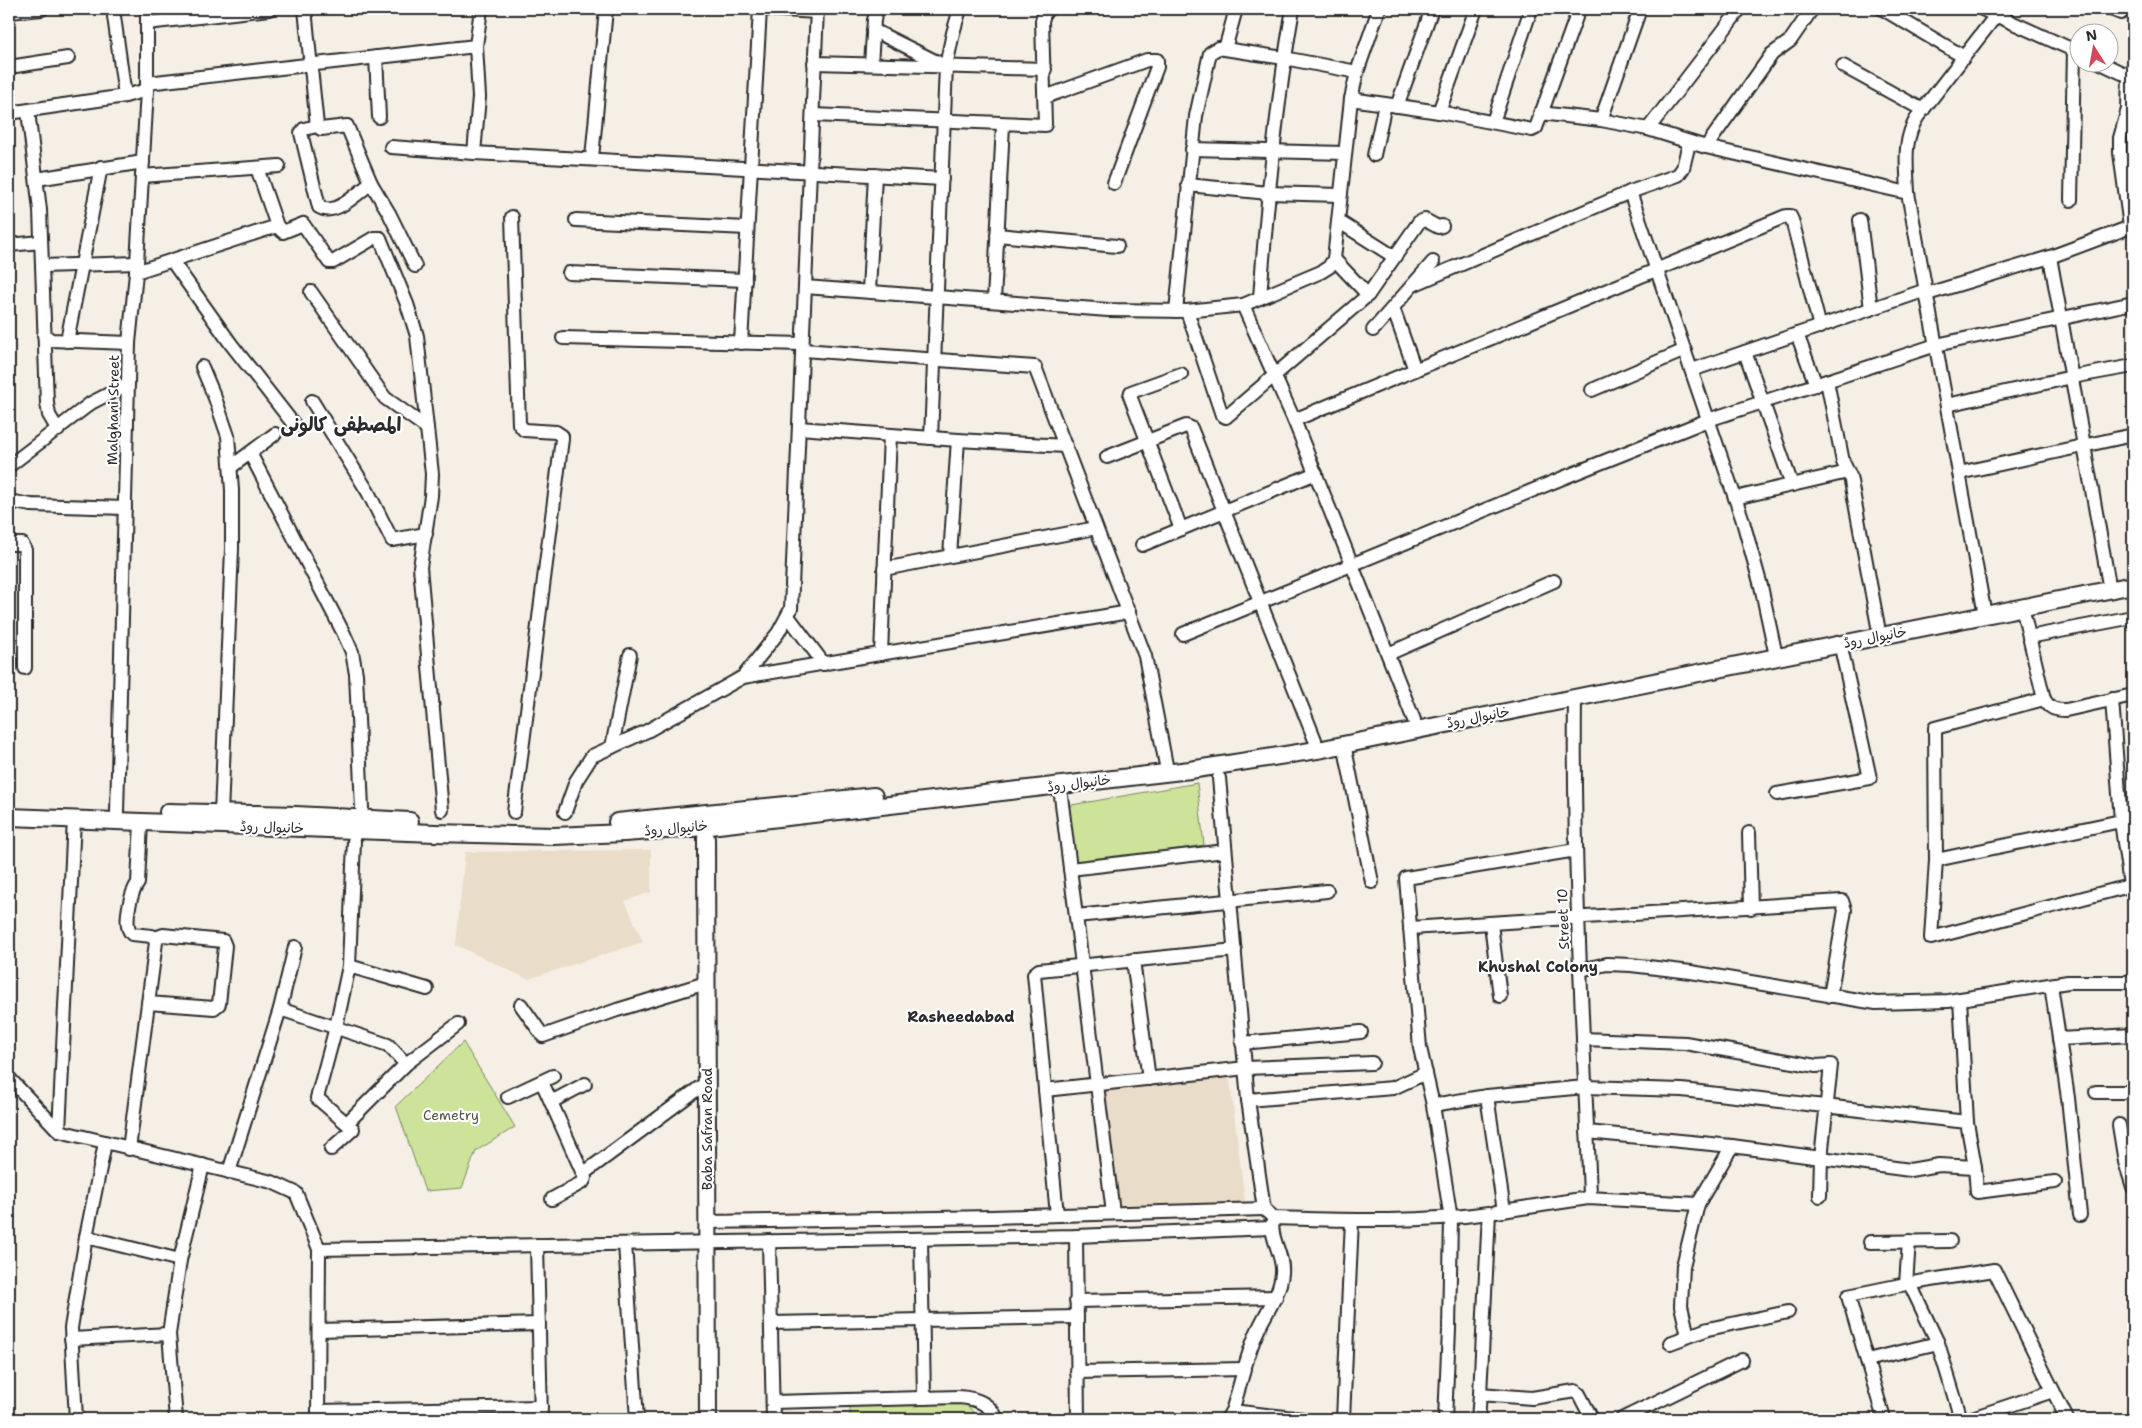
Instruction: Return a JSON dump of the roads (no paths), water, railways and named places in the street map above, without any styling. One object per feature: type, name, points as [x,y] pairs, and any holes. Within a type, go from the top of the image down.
[{"type":"main road","name":"خانیوال روڈ","points":[[9,808],[296,815],[477,824],[561,825],[680,817],[1166,765],[1315,740],[1775,652],[1840,644],[1983,610],[2022,606],[2109,586],[2133,576]]},
{"type":"main road","name":"خانیوال روڈ","points":[[9,817],[554,836],[693,828],[1190,770],[1344,744],[1575,698],[1878,626],[1983,610],[2109,586],[2133,585]]},
{"type":"main road","name":"Baba Safran Road","points":[[706,838],[708,1419]]},
{"type":"street","points":[[9,12],[42,9]]},
{"type":"street","points":[[113,9],[125,96]]},
{"type":"street","name":"Malghani Street","points":[[117,812],[129,343],[142,176],[147,86],[148,9]]},
{"type":"street","points":[[148,23],[269,9]]},
{"type":"street","points":[[305,9],[317,126]]},
{"type":"street","points":[[474,153],[479,97],[476,46],[481,9]]},
{"type":"street","points":[[592,158],[606,9]]},
{"type":"street","points":[[741,342],[760,9]]},
{"type":"street","points":[[744,677],[778,633],[791,609],[817,11],[766,9]]},
{"type":"street","points":[[871,64],[877,9]]},
{"type":"street","points":[[931,438],[946,66],[960,9]]},
{"type":"street","points":[[813,115],[1045,126],[1045,69],[1042,21],[1048,9]]},
{"type":"street","points":[[1225,49],[1236,9]]},
{"type":"street","points":[[1260,298],[1268,193],[1284,58],[1293,9]]},
{"type":"street","points":[[805,287],[1108,310],[1181,311],[1243,304],[1321,272],[1329,267],[1334,259],[1351,98],[1357,72],[1377,9]]},
{"type":"street","points":[[1374,155],[1391,105],[1432,9]]},
{"type":"street","points":[[1439,112],[1476,9]]},
{"type":"street","points":[[1493,122],[1531,9]]},
{"type":"street","points":[[1351,98],[1439,112],[1532,130],[1536,128],[1579,9]]},
{"type":"street","points":[[1601,120],[1640,9]]},
{"type":"street","points":[[1648,129],[1740,9]]},
{"type":"street","points":[[1706,147],[1772,54],[1790,41],[1812,9]]},
{"type":"street","points":[[1883,9],[1964,56]]},
{"type":"street","points":[[1982,9],[1999,11],[2070,48]]},
{"type":"street","points":[[1983,610],[1908,193],[1907,139],[1912,125],[1999,11]]},
{"type":"street","points":[[874,30],[946,66]]},
{"type":"street","points":[[9,113],[125,96],[147,86],[311,64],[476,46]]},
{"type":"street","points":[[1357,72],[1218,48],[1210,52],[1196,116],[1192,149],[1188,185],[1181,311],[1223,417],[1226,417],[1274,377],[1368,296],[1393,256],[1419,222],[1425,220],[1438,227],[1442,226]]},
{"type":"street","points":[[376,57],[379,117]]},
{"type":"street","points":[[9,67],[68,58]]},
{"type":"street","points":[[1045,97],[1146,60],[1157,60],[1157,67],[1114,183]]},
{"type":"street","points":[[814,63],[1045,69]]},
{"type":"street","points":[[1843,66],[1923,110]]},
{"type":"street","points":[[2071,200],[2076,72]]},
{"type":"street","points":[[1692,370],[1871,309],[2050,257],[2132,226],[2120,153],[2120,138],[2128,110],[2131,74]]},
{"type":"street","points":[[28,111],[38,178],[46,403],[49,415],[58,430]]},
{"type":"street","points":[[1540,114],[1601,120],[1648,129],[1689,143],[1908,193]]},
{"type":"street","points":[[994,301],[1003,125]]},
{"type":"street","points":[[371,184],[334,209],[323,210],[319,207],[301,133],[304,129],[317,126],[322,128],[347,126],[371,184],[389,213],[415,266]]},
{"type":"street","points":[[1413,285],[1630,192],[1678,176],[1683,168],[1689,143]]},
{"type":"street","points":[[391,146],[474,153],[592,158],[942,179]]},
{"type":"street","points":[[1192,149],[1345,153]]},
{"type":"street","points":[[38,178],[142,162]]},
{"type":"street","points":[[142,176],[280,166]]},
{"type":"street","points":[[67,341],[101,167]]},
{"type":"street","points":[[257,168],[277,226],[283,232],[303,224],[331,262],[374,238],[380,238],[408,304],[417,336],[432,485],[420,567],[442,810]]},
{"type":"street","points":[[869,291],[875,175]]},
{"type":"street","points":[[1188,185],[1268,193],[1340,195]]},
{"type":"street","points":[[1630,192],[1735,498],[1761,586],[1775,652]]},
{"type":"street","points":[[512,216],[519,424],[524,430],[556,432],[562,439],[514,812]]},
{"type":"street","points":[[1294,420],[1780,218],[1790,216],[1820,327]]},
{"type":"street","points":[[576,220],[747,228]]},
{"type":"street","points":[[1860,220],[1871,309]]},
{"type":"street","points":[[1338,221],[1393,256]]},
{"type":"street","points":[[42,266],[136,267],[172,261],[277,226]]},
{"type":"street","points":[[997,235],[1117,246]]},
{"type":"street","points":[[9,245],[41,242]]},
{"type":"street","points":[[2050,257],[2109,586]]},
{"type":"street","points":[[1334,259],[1368,296]]},
{"type":"street","points":[[172,261],[231,344],[295,426]]},
{"type":"street","points":[[1373,330],[1433,262]]},
{"type":"street","points":[[569,273],[745,280]]},
{"type":"street","points":[[311,292],[385,398],[427,428]]},
{"type":"street","points":[[1183,634],[1708,420],[1936,345],[2133,303]]},
{"type":"street","points":[[1243,304],[1294,420],[1414,720]]},
{"type":"street","points":[[1393,308],[1415,370]]},
{"type":"street","points":[[1797,334],[1821,383],[1843,462],[1848,472],[1878,626]]},
{"type":"street","points":[[44,335],[51,340],[129,343]]},
{"type":"street","points":[[563,338],[741,342],[1035,367],[1145,656],[1166,765]]},
{"type":"street","points":[[1592,390],[1685,350]]},
{"type":"street","points":[[1745,352],[1792,485]]},
{"type":"street","points":[[1947,405],[2072,377],[2133,366]]},
{"type":"street","points":[[202,367],[228,436],[231,467],[232,549],[220,814]]},
{"type":"street","points":[[1181,374],[1130,394],[1181,529]]},
{"type":"street","points":[[9,466],[91,403],[128,384]]},
{"type":"street","points":[[312,401],[368,492],[392,540],[426,534]]},
{"type":"street","points":[[1107,456],[1189,426],[1315,740]]},
{"type":"street","points":[[799,428],[1066,446]]},
{"type":"street","points":[[231,467],[275,434]]},
{"type":"street","points":[[881,654],[890,435]]},
{"type":"street","points":[[1959,473],[2133,436]]},
{"type":"street","points":[[950,556],[958,440]]},
{"type":"street","points":[[250,453],[352,652],[356,674],[362,808]]},
{"type":"street","points":[[1735,498],[1848,472]]},
{"type":"street","points":[[1142,545],[1316,474]]},
{"type":"street","points":[[9,501],[31,505],[125,508]]},
{"type":"street","points":[[884,569],[1096,528]]},
{"type":"street","points":[[9,544],[22,544],[25,550],[25,668]]},
{"type":"street","points":[[1388,654],[1554,581]]},
{"type":"street","points":[[2022,606],[2044,699],[2048,706],[2056,710],[2066,710],[2133,695]]},
{"type":"street","points":[[565,812],[576,782],[584,766],[592,756],[647,731],[744,677],[1129,612]]},
{"type":"street","points":[[788,616],[824,664]]},
{"type":"street","points":[[2029,637],[2133,617]]},
{"type":"street","points":[[1777,794],[1870,778],[1840,644]]},
{"type":"street","points":[[612,747],[630,656]]},
{"type":"street","name":"Street 10","points":[[1575,698],[1574,782],[1580,970],[1588,1132],[1590,1194],[1588,1198]]},
{"type":"street","points":[[2044,699],[1935,728],[1936,860],[1931,938],[2131,885],[2121,821],[2112,699]]},
{"type":"street","points":[[1344,744],[1372,882]]},
{"type":"street","points":[[1218,778],[1248,1100],[1282,1272],[1276,1297],[1255,1336],[1230,1415],[1303,1419]]},
{"type":"street","points":[[1061,796],[1113,1213]]},
{"type":"street","points":[[59,1131],[74,819]]},
{"type":"street","points":[[1936,860],[2121,821]]},
{"type":"street","points":[[141,822],[138,883],[131,891],[127,926],[132,934],[155,938],[163,935],[223,941],[225,946],[219,1004],[214,1008],[148,1003]]},
{"type":"street","points":[[1749,833],[1751,908]]},
{"type":"street","points":[[331,1149],[353,1129],[317,1098],[336,1027],[349,966],[354,841]]},
{"type":"street","points":[[1445,1419],[1451,1219],[1433,1105],[1420,1048],[1406,878],[1576,850]]},
{"type":"street","points":[[1070,869],[1225,851]]},
{"type":"street","points":[[1076,916],[1327,891]]},
{"type":"street","points":[[1410,928],[1491,924],[1579,916],[1751,908],[1826,900],[1842,901],[1845,910],[1830,996]]},
{"type":"street","points":[[1491,924],[1500,996]]},
{"type":"street","points":[[129,1149],[155,938]]},
{"type":"street","points":[[229,1172],[280,1009],[295,947]]},
{"type":"street","points":[[1057,1215],[1034,974],[1039,970],[1235,950]]},
{"type":"street","points":[[1133,960],[1148,1079]]},
{"type":"street","points":[[1580,970],[1607,964],[1631,965],[1691,972],[1876,1004],[1910,1004],[1960,999],[2068,982],[2133,980]]},
{"type":"street","points":[[349,966],[427,988]]},
{"type":"street","points":[[521,1005],[543,1036],[618,1010],[706,983]]},
{"type":"street","points":[[2051,985],[2068,1098],[2080,1215]]},
{"type":"street","points":[[1960,999],[1968,1122],[1975,1167],[1976,1192],[2055,1182]]},
{"type":"street","points":[[280,1009],[388,1045],[406,1064]]},
{"type":"street","points":[[347,1124],[406,1064],[458,1024]]},
{"type":"street","points":[[1242,1043],[1361,1032]]},
{"type":"street","points":[[2059,1039],[2133,1035]]},
{"type":"street","points":[[1583,1038],[1685,1043],[1816,1066],[1831,1065],[1821,1158],[1820,1196]]},
{"type":"street","points":[[1044,1090],[1246,1068],[1372,1063]]},
{"type":"street","points":[[1248,1100],[1394,1088],[1426,1073]]},
{"type":"street","points":[[9,1078],[59,1131],[272,1182],[296,1193],[319,1249],[318,1415],[541,1413],[537,1245]]},
{"type":"street","points":[[508,1097],[547,1079],[551,1102],[585,1178],[583,1182],[552,1199]]},
{"type":"street","points":[[584,1173],[706,1082]]},
{"type":"street","points":[[551,1102],[585,1084]]},
{"type":"street","points":[[1433,1105],[1487,1096],[1585,1087],[1682,1090],[1968,1122]]},
{"type":"street","points":[[2096,1092],[2133,1092]]},
{"type":"street","points":[[1487,1096],[1504,1211]]},
{"type":"street","points":[[2119,1125],[2125,1162],[2133,1187]]},
{"type":"street","points":[[1588,1132],[1732,1146],[1910,1170],[1939,1165],[1975,1167]]},
{"type":"street","points":[[76,1419],[71,1328],[86,1238],[105,1143]]},
{"type":"street","points":[[1688,1336],[1681,1306],[1683,1266],[1698,1204],[1732,1146]]},
{"type":"street","points":[[176,1419],[169,1334],[180,1260],[203,1165]]},
{"type":"street","points":[[707,1222],[1113,1213],[1352,1220],[1451,1219],[1588,1198],[1698,1204]]},
{"type":"street","points":[[1478,1419],[1489,1214]]},
{"type":"street","points":[[319,1249],[1076,1236],[1270,1218]]},
{"type":"street","points":[[1343,1419],[1352,1220]]},
{"type":"street","points":[[1076,1236],[1078,1419]]},
{"type":"street","points":[[86,1238],[180,1260]]},
{"type":"street","points":[[921,1239],[924,1398]]},
{"type":"street","points":[[769,1241],[773,1419]]},
{"type":"street","points":[[1909,1241],[1908,1284],[1938,1342],[1961,1419]]},
{"type":"street","points":[[1870,1242],[1950,1241]]},
{"type":"street","points":[[625,1244],[637,1419]]},
{"type":"street","points":[[1884,1419],[1848,1296],[1994,1270],[2067,1419]]},
{"type":"street","points":[[1076,1301],[1276,1297]]},
{"type":"street","points":[[1670,1343],[1708,1328],[1788,1312]]},
{"type":"street","points":[[771,1323],[1077,1317]]},
{"type":"street","points":[[319,1330],[539,1324]]},
{"type":"street","points":[[71,1339],[169,1334]]},
{"type":"street","points":[[1867,1360],[1938,1342]]},
{"type":"street","points":[[1622,1419],[1742,1360]]},
{"type":"street","points":[[1078,1372],[1245,1369]]},
{"type":"street","points":[[1480,1394],[1532,1398],[1575,1391],[1579,1394],[1592,1419]]},
{"type":"street","points":[[1969,1419],[2053,1391]]},
{"type":"street","points":[[773,1402],[972,1398],[983,1402],[997,1419]]},
{"type":"district","name":"المصطفی کالونی","points":[[341,424]]},
{"type":"district","name":"Khushal Colony","points":[[1538,967]]},
{"type":"district","name":"Rasheedabad","points":[[961,1017]]},
{"type":"park label","name":"Cemetry","points":[[451,1115]]}]
